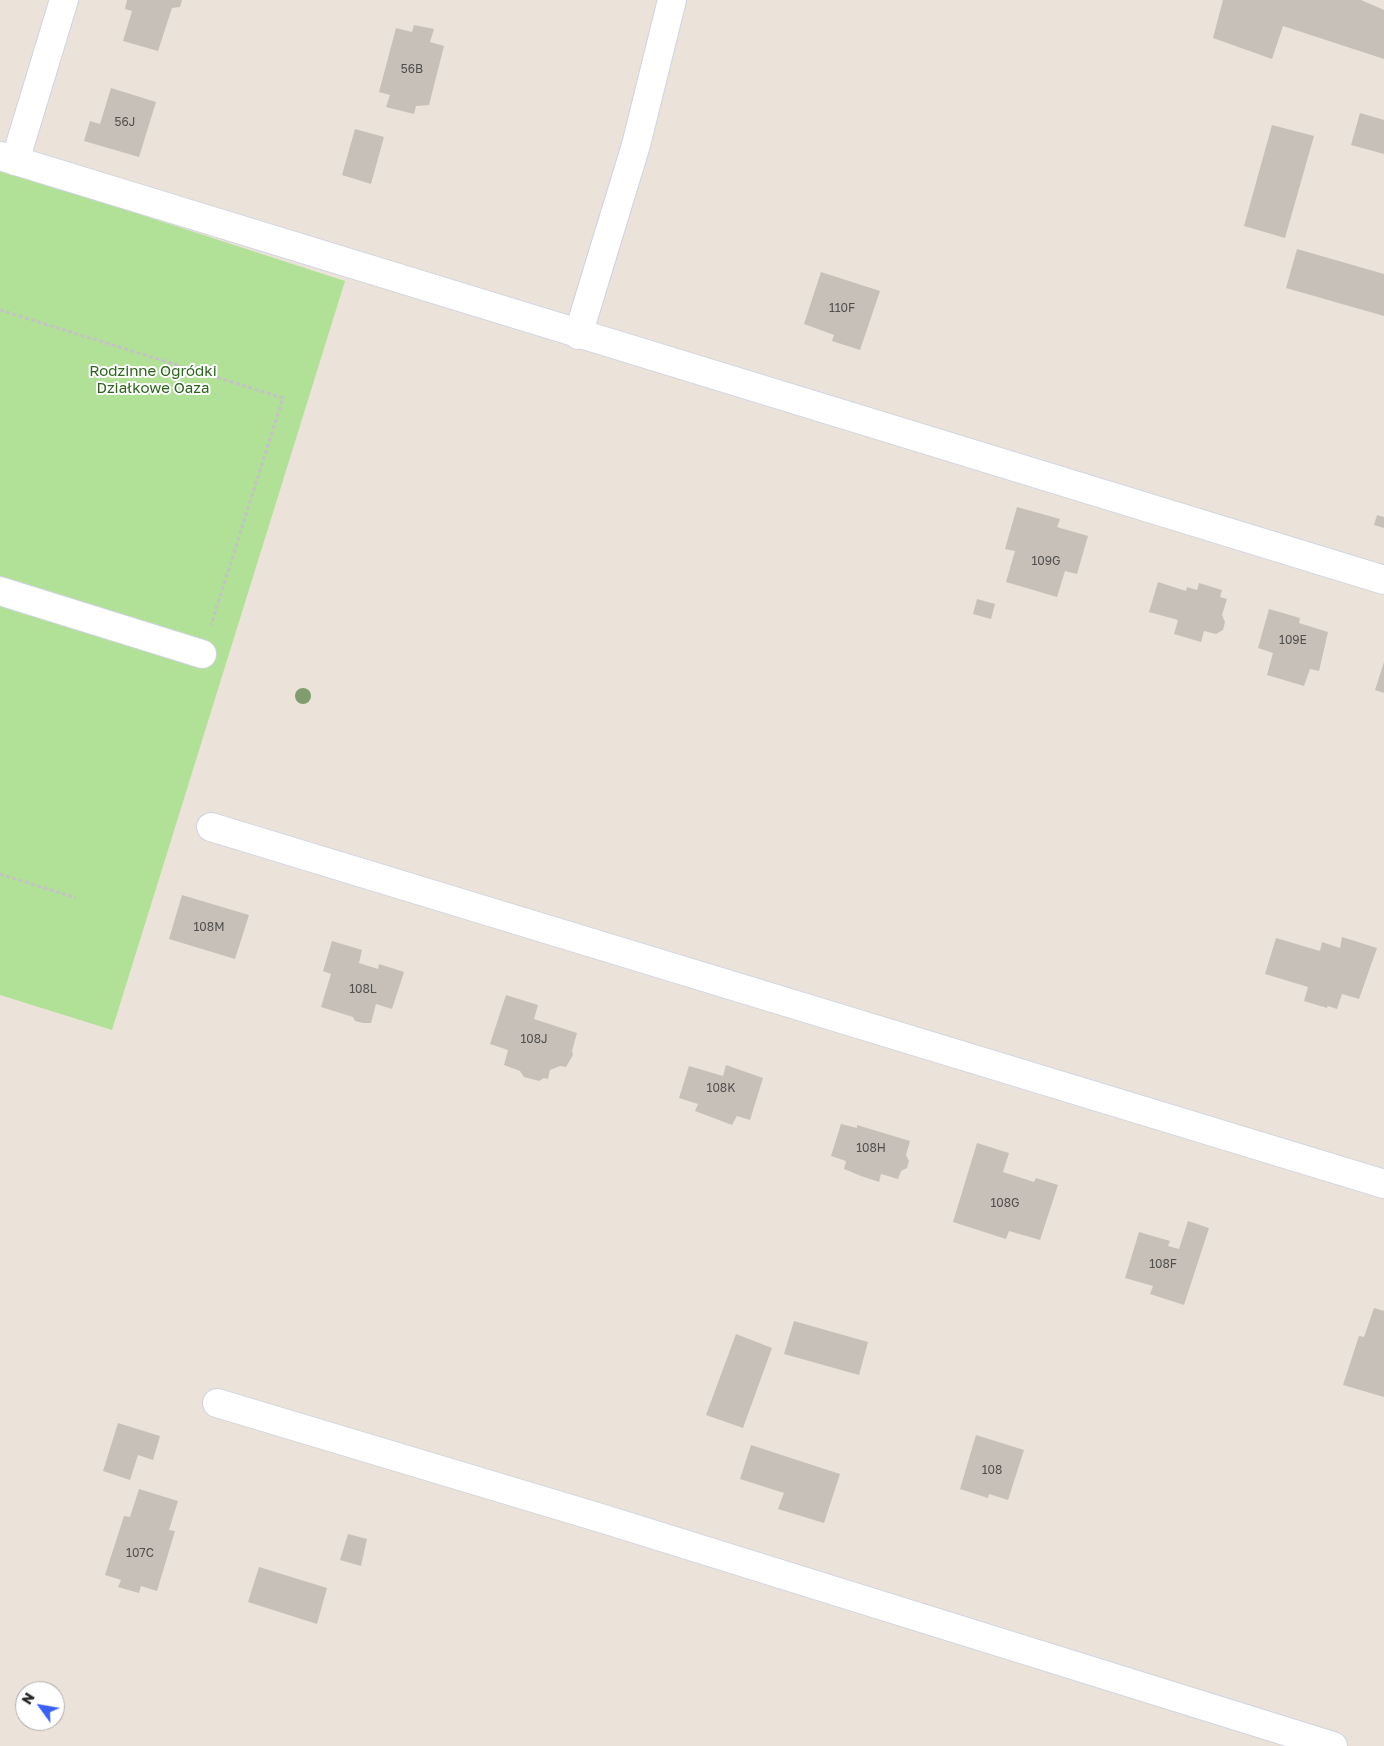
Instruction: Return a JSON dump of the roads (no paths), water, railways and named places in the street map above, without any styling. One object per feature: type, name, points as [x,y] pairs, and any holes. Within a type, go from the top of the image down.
[{"type":"street","points":[[64,0],[8,158],[1384,580]]},
{"type":"street","points":[[578,334],[636,145],[672,0]]},
{"type":"street","points":[[0,591],[202,654]]},
{"type":"street","points":[[211,827],[1384,1184]]},
{"type":"street","points":[[217,1403],[607,1520],[1333,1746]]},
{"type":"park label","name":"Rodzinne Ogródki Działkowe Oaza","points":[[153,380]]}]
